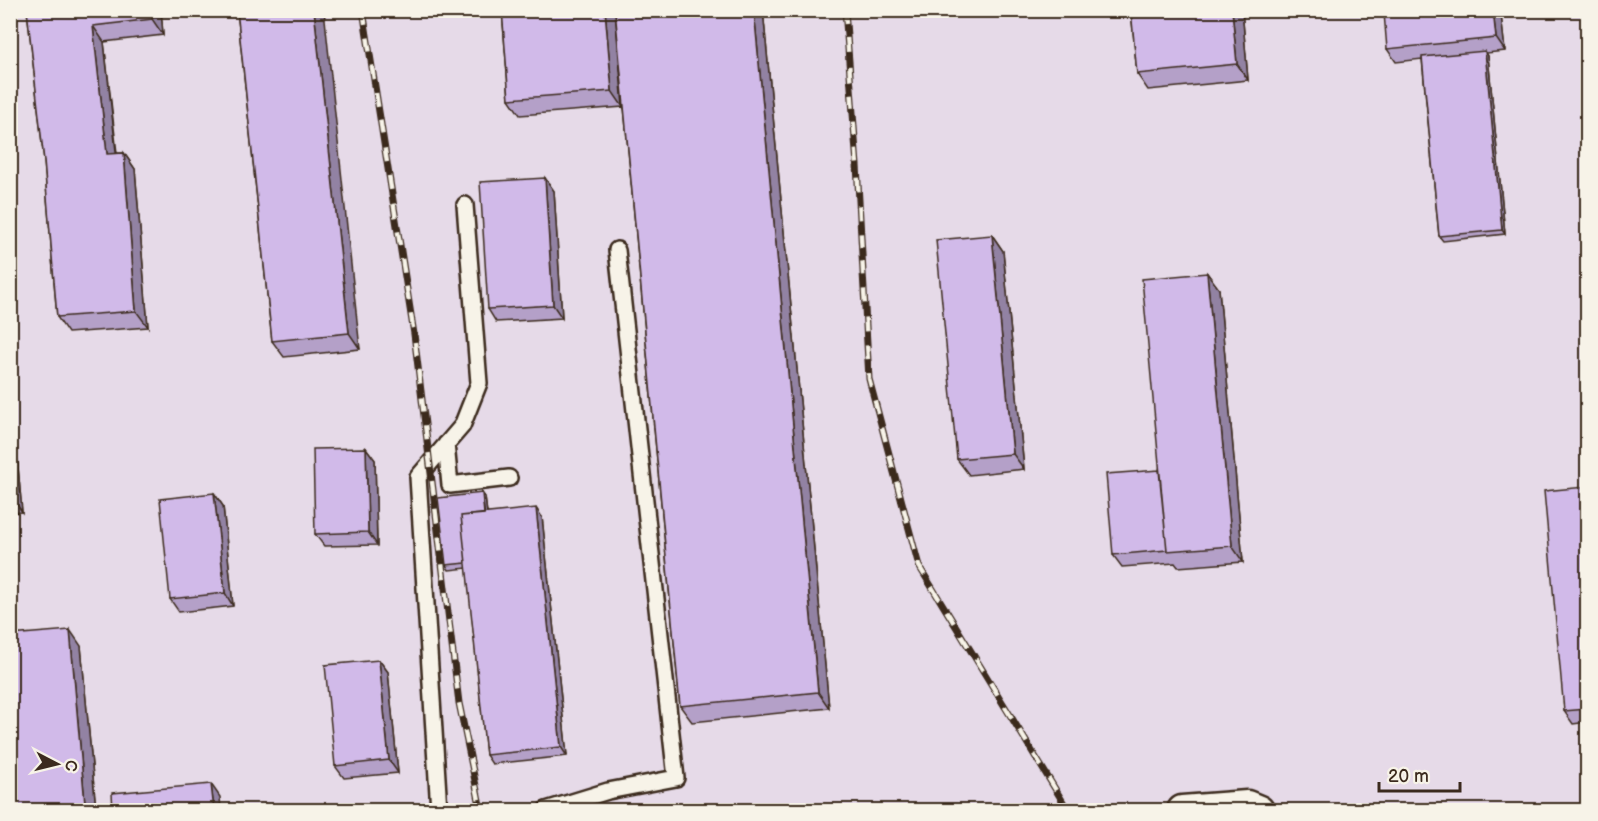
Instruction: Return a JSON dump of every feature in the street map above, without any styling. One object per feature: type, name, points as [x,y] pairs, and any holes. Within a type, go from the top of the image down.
[{"type":"street","points":[[1182,810],[1247,805],[1259,810]]},
{"type":"lane","points":[[439,810],[418,477],[462,426],[479,383],[465,205]]},
{"type":"lane","points":[[546,810],[608,791],[676,778],[617,250]]},
{"type":"lane","points":[[446,444],[450,485],[509,478]]},
{"type":"shaded area","points":[[10,11],[1587,11],[1587,810],[11,810]]},
{"type":"building","points":[[27,10],[151,10],[152,19],[93,26],[107,154],[124,153],[136,311],[57,317],[44,161]]},
{"type":"building","points":[[237,10],[314,10],[349,333],[272,341]]},
{"type":"building","points":[[502,10],[605,10],[612,91],[509,99]]},
{"type":"building","points":[[615,10],[754,10],[818,692],[680,706]]},
{"type":"building","points":[[1131,10],[1232,10],[1237,64],[1137,74]]},
{"type":"building","points":[[1408,10],[1493,10],[1496,38],[1387,49],[1384,13]]},
{"type":"building","points":[[1485,51],[1502,230],[1439,236],[1422,57]]},
{"type":"building","points":[[545,178],[553,305],[488,309],[480,182]]},
{"type":"building","points":[[992,235],[1013,454],[957,459],[936,240]]},
{"type":"building","points":[[1207,273],[1232,546],[1167,551],[1142,279]]},
{"type":"building","points":[[366,448],[368,532],[315,534],[313,449]]},
{"type":"building","points":[[1159,470],[1167,550],[1113,555],[1106,474]]},
{"type":"building","points":[[1585,487],[1587,709],[1564,711],[1544,491]]},
{"type":"building","points":[[214,493],[225,593],[170,599],[160,499]]},
{"type":"building","points":[[482,493],[484,514],[461,516],[466,563],[446,565],[438,498]]},
{"type":"building","points":[[536,508],[561,747],[486,755],[461,516]]},
{"type":"building","points":[[70,630],[85,804],[10,810],[10,635]]},
{"type":"building","points":[[379,660],[389,760],[335,766],[325,665]]},
{"type":"building","points":[[211,784],[214,810],[113,810],[112,793]]},
{"type":"railway","points":[[363,10],[414,334],[459,703],[481,810]]},
{"type":"railway","points":[[845,10],[857,165],[869,379],[919,566],[1068,810]]}]
